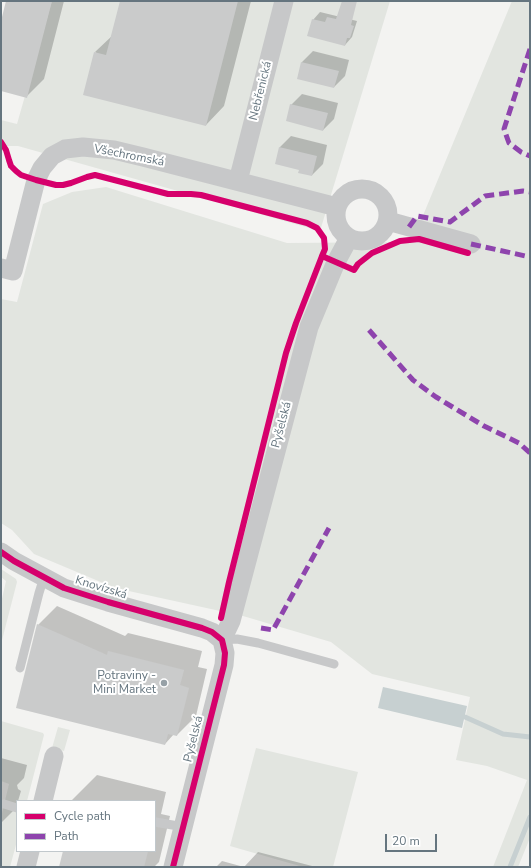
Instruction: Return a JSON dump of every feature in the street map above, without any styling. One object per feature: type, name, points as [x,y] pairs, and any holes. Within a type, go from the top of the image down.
[{"type":"street","name":"Nebřenická","points":[[238,181],[284,1]]},
{"type":"street","name":"Všechromská","points":[[1,268],[13,271],[36,180],[42,168],[52,156],[65,149],[83,147],[114,150],[337,206]]},
{"type":"street","points":[[367,189],[374,191],[384,200],[389,214],[388,221],[382,233],[376,238],[363,242],[356,241],[344,234],[340,228],[336,214],[337,206],[346,194],[353,191],[367,189]]},
{"type":"street","points":[[388,221],[472,244]]},
{"type":"street","name":"Pyšelská","points":[[173,867],[224,666],[225,653],[222,640],[231,621],[309,327],[336,262],[349,238]]},
{"type":"street","name":"Knovízská","points":[[1,552],[14,561],[64,588],[202,628],[212,632],[222,640]]},
{"type":"street","points":[[43,800],[54,756]]},
{"type":"street","points":[[26,867],[30,852]]},
{"type":"lane","points":[[20,668],[38,593],[44,577]]},
{"type":"lane","points":[[222,640],[237,639],[258,643],[334,664]]},
{"type":"lane","points":[[4,804],[16,808]]},
{"type":"lane","points":[[156,822],[184,827]]},
{"type":"shaded area","points":[[52,1],[390,1],[320,231],[18,146],[1,146],[1,120],[17,124]]},
{"type":"shaded area","points":[[512,1],[530,1],[530,838],[518,867],[493,867],[527,780],[487,766],[456,760],[470,697],[372,674],[331,642],[243,616],[115,588],[34,554],[12,530],[1,523],[1,299],[17,302],[43,204],[72,192],[106,187],[287,243],[412,242]]},
{"type":"shaded area","points":[[1,569],[16,579],[17,582],[1,644],[1,603],[6,581],[1,577]]},
{"type":"shaded area","points":[[383,687],[467,706],[462,728],[378,708]]},
{"type":"shaded area","points":[[1,721],[43,733],[44,735],[27,800],[16,800],[16,845],[10,867],[1,867],[1,817],[9,784],[1,781]]},
{"type":"shaded area","points":[[58,727],[70,730],[64,751],[52,748]]},
{"type":"shaded area","points":[[256,748],[358,772],[333,867],[303,867],[230,846]]},
{"type":"building","points":[[6,1],[52,1],[27,98],[1,91],[1,21]]},
{"type":"building","points":[[120,1],[238,1],[206,126],[83,95],[94,52],[106,55]]},
{"type":"building","points":[[342,1],[357,1],[351,25],[354,26],[350,38],[347,38],[345,46],[307,36],[312,19],[325,22],[327,17],[336,19]]},
{"type":"building","points":[[301,62],[339,71],[334,88],[297,79]]},
{"type":"building","points":[[290,104],[328,113],[323,131],[286,121]]},
{"type":"building","points":[[279,147],[317,156],[312,176],[298,173],[299,170],[275,164]]},
{"type":"building","points":[[37,624],[107,655],[108,651],[184,670],[180,685],[189,688],[177,736],[168,734],[165,745],[16,708]]},
{"type":"building","points":[[63,852],[148,852],[144,867],[59,867]]},
{"type":"waterway","points":[[465,717],[503,734],[530,737]]},
{"type":"waterway","points":[[510,867],[530,817]]},
{"type":"marked path","points":[[530,49],[504,129],[509,143],[521,152],[530,156]]},
{"type":"marked path","points":[[409,227],[417,216],[450,222],[485,196],[523,191],[530,192]]},
{"type":"marked path","points":[[471,244],[530,257]]},
{"type":"marked path","points":[[369,330],[413,380],[436,397],[484,426],[519,443],[530,453]]},
{"type":"marked path","points":[[261,628],[273,630],[329,528]]},
{"type":"cycle path","points":[[1,142],[6,150],[11,166],[21,175],[36,180],[56,185],[63,185],[95,175],[168,194],[201,195],[307,223],[317,228],[324,238],[325,249],[322,256],[354,270],[358,264],[372,253],[400,241],[419,239],[468,253]]},
{"type":"cycle path","points":[[221,618],[286,353],[322,256]]},
{"type":"cycle path","points":[[1,552],[14,561],[64,588],[202,628],[212,632],[222,640],[225,653],[224,665],[173,867]]},
{"type":"place","name":"Potraviny - Mini Market","points":[[164,683]]}]
